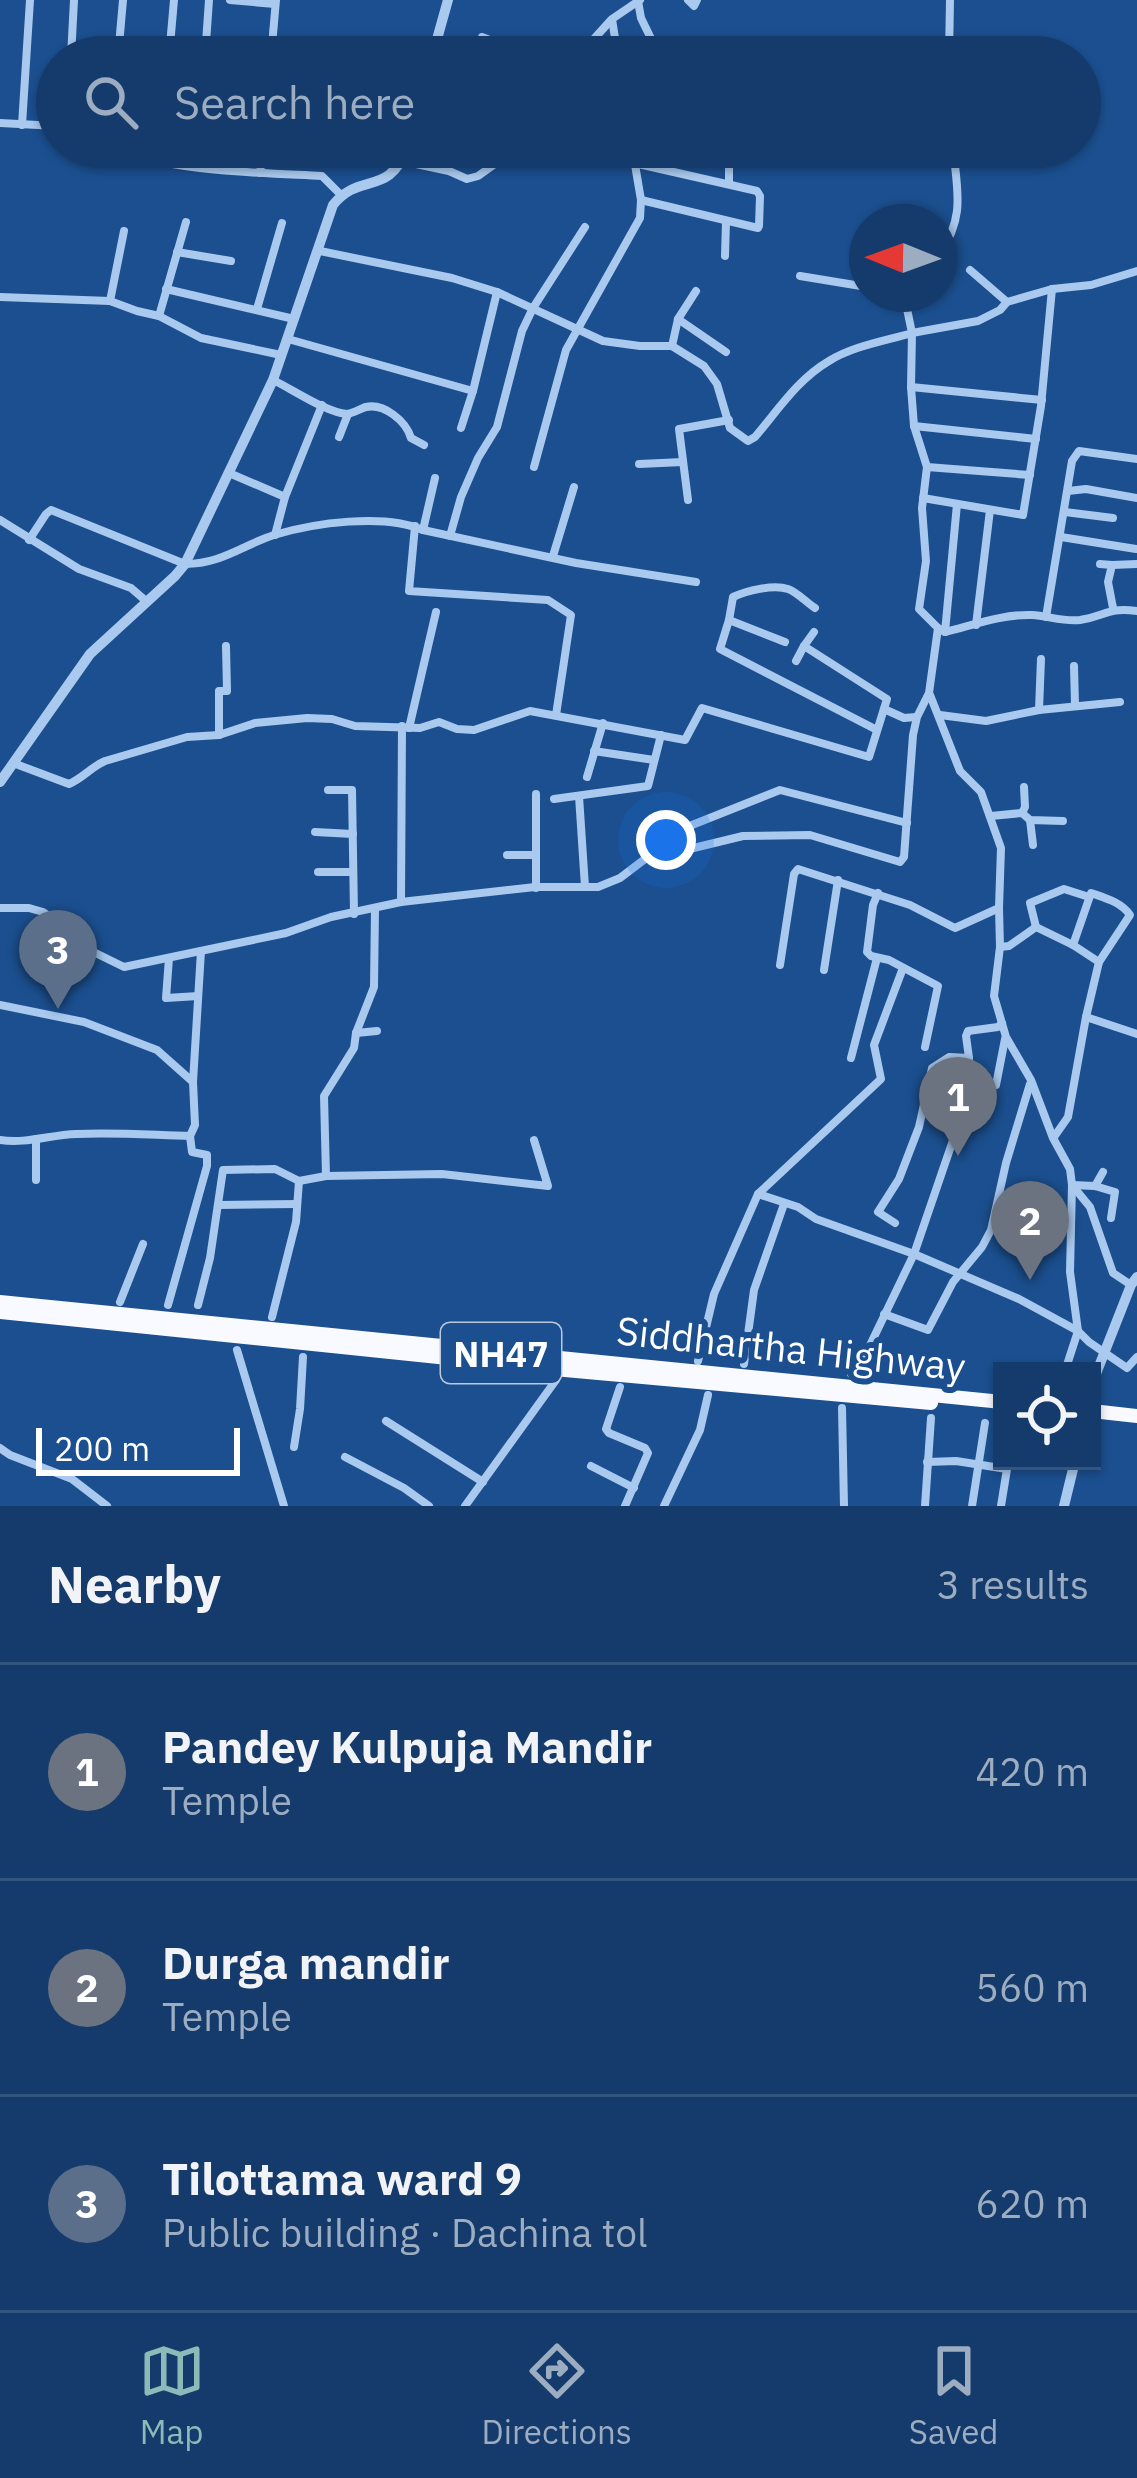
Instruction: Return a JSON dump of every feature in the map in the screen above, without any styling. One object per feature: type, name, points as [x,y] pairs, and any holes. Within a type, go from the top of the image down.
[{"type":"highway","name":"Siddhartha Highway","points":[[0,1302],[993,1405]]},
{"type":"highway","name":"Siddhartha Highway","points":[[0,1312],[565,1370],[993,1405]]},
{"type":"highway","points":[[1101,1416],[1137,1420]]},
{"type":"street","points":[[22,125],[30,0]]},
{"type":"street","points":[[72,36],[74,0]]},
{"type":"street","points":[[120,36],[123,0]]},
{"type":"street","points":[[171,36],[174,0]]},
{"type":"street","points":[[206,36],[209,0]]},
{"type":"street","points":[[230,0],[276,2],[273,36]]},
{"type":"street","points":[[438,36],[448,0]]},
{"type":"street","points":[[597,36],[639,0],[650,36]]},
{"type":"street","points":[[688,0],[694,6],[698,0]]},
{"type":"street","points":[[949,36],[950,0]]},
{"type":"street","points":[[612,19],[615,36]]},
{"type":"street","points":[[0,124],[36,125]]},
{"type":"street","points":[[215,168],[322,176],[341,195]]},
{"type":"street","points":[[260,173],[261,168]]},
{"type":"street","points":[[0,782],[90,653],[184,564],[273,380],[329,214],[348,190],[390,176],[396,168]]},
{"type":"street","points":[[435,168],[467,179],[489,168]]},
{"type":"street","points":[[534,467],[566,350],[640,218],[635,168]]},
{"type":"street","points":[[641,200],[759,226],[759,193],[654,168]]},
{"type":"street","points":[[728,168],[728,183]]},
{"type":"street","points":[[955,168],[957,220]]},
{"type":"street","points":[[725,256],[726,221]]},
{"type":"street","points":[[159,316],[187,222]]},
{"type":"street","points":[[257,309],[282,223]]},
{"type":"street","points":[[450,536],[461,497],[497,427],[522,331],[585,227]]},
{"type":"street","points":[[110,301],[124,231]]},
{"type":"street","points":[[320,251],[497,292],[603,341],[672,346],[704,366],[717,384],[730,428],[748,441],[794,389],[832,358],[912,333],[978,322],[1007,302],[1052,289],[1091,285],[1137,271]]},
{"type":"street","points":[[178,252],[231,261]]},
{"type":"street","points":[[970,269],[1007,302]]},
{"type":"street","points":[[800,276],[849,284]]},
{"type":"street","points":[[923,498],[1023,515],[1042,400],[1052,289]]},
{"type":"street","points":[[166,290],[295,320]]},
{"type":"street","points":[[672,346],[679,320],[696,291]]},
{"type":"street","points":[[461,428],[497,292]]},
{"type":"street","points":[[0,297],[110,301],[159,316],[201,338],[282,355]]},
{"type":"street","points":[[907,312],[912,333],[914,426],[927,467],[923,498],[926,561],[919,609],[942,630]]},
{"type":"street","points":[[679,320],[726,352]]},
{"type":"street","points":[[288,339],[473,391]]},
{"type":"street","points":[[273,380],[348,414],[380,406],[424,445]]},
{"type":"street","points":[[911,387],[1042,400]]},
{"type":"street","points":[[275,535],[322,405]]},
{"type":"street","points":[[339,437],[348,414]]},
{"type":"street","points":[[688,500],[681,427],[729,420]]},
{"type":"street","points":[[914,426],[1036,439]]},
{"type":"street","points":[[1046,616],[1072,460],[1079,451],[1137,459]]},
{"type":"street","points":[[639,464],[683,462]]},
{"type":"street","points":[[927,467],[1030,475]]},
{"type":"street","points":[[229,473],[285,497]]},
{"type":"street","points":[[435,478],[419,528],[409,591],[548,600],[571,615],[556,716]]},
{"type":"street","points":[[553,556],[574,487]]},
{"type":"street","points":[[1068,491],[1086,489],[1137,498]]},
{"type":"street","points":[[673,853],[743,836],[810,835],[900,862],[913,735],[929,693],[942,630],[957,504]]},
{"type":"street","points":[[976,625],[990,510]]},
{"type":"street","points":[[29,540],[51,511],[184,564],[212,562],[275,535],[382,521],[576,563],[696,582]]},
{"type":"street","points":[[1064,512],[1113,518]]},
{"type":"street","points":[[0,520],[79,569],[131,588],[146,601]]},
{"type":"street","points":[[1061,537],[1136,549]]},
{"type":"street","points":[[1100,564],[1137,564]]},
{"type":"street","points":[[1112,565],[1108,588],[1113,608]]},
{"type":"street","points":[[814,608],[789,589],[741,593],[733,597],[720,649],[877,730]]},
{"type":"street","points":[[942,630],[1004,617],[1084,620],[1113,608],[1137,611]]},
{"type":"street","points":[[401,902],[405,727],[436,613]]},
{"type":"street","points":[[729,620],[785,642]]},
{"type":"street","points":[[796,661],[814,632]]},
{"type":"street","points":[[219,735],[218,691],[226,692],[226,646]]},
{"type":"street","points":[[13,763],[69,784],[95,765],[187,736],[219,735],[255,723],[307,718],[355,726],[420,728],[439,722],[474,730],[521,712],[685,740],[702,709],[869,757],[887,699],[804,646]]},
{"type":"street","points":[[1039,710],[1041,659]]},
{"type":"street","points":[[1074,666],[1075,705]]},
{"type":"street","points":[[929,693],[960,770],[981,792],[992,816],[1001,848],[1000,947],[994,996],[1006,1036],[1070,1169],[1070,1272],[1078,1331],[1068,1362]]},
{"type":"street","points":[[940,715],[986,721],[1120,702]]},
{"type":"street","points":[[884,709],[904,718],[917,717]]},
{"type":"street","points":[[587,777],[603,723]]},
{"type":"street","points":[[554,799],[648,787],[661,735]]},
{"type":"street","points":[[594,752],[654,760]]},
{"type":"street","points":[[1022,813],[1024,787]]},
{"type":"street","points":[[328,790],[352,790],[354,914]]},
{"type":"street","points":[[0,908],[43,912],[57,922],[67,939],[124,967],[286,933],[331,917],[401,902],[470,892],[598,887],[620,878],[687,827],[780,790],[907,824]]},
{"type":"street","points":[[536,794],[536,888]]},
{"type":"street","points":[[579,796],[585,887]]},
{"type":"street","points":[[992,816],[1022,813],[1030,820],[1063,820]]},
{"type":"street","points":[[1030,820],[1033,845]]},
{"type":"street","points":[[315,832],[353,834]]},
{"type":"street","points":[[507,855],[536,855]]},
{"type":"street","points":[[780,965],[798,868],[910,905],[955,928],[999,908]]},
{"type":"street","points":[[319,872],[353,872]]},
{"type":"street","points":[[824,970],[838,880]]},
{"type":"street","points":[[1036,927],[1030,903],[1064,890],[1089,897]]},
{"type":"street","points":[[878,893],[866,949],[871,956],[889,960],[938,986],[925,1047]]},
{"type":"street","points":[[1053,1138],[1067,1117],[1099,962],[1130,915],[1090,893],[1073,944]]},
{"type":"street","points":[[326,1176],[324,1096],[348,1062],[374,987],[376,908]]},
{"type":"street","points":[[1000,947],[1036,927]]},
{"type":"street","points":[[1036,927],[1099,962]]},
{"type":"street","points":[[168,1304],[207,1166],[207,1155],[192,1152],[190,1136],[195,1125],[193,1082],[202,951]]},
{"type":"street","points":[[169,958],[166,998],[198,996]]},
{"type":"street","points":[[851,1058],[877,958]]},
{"type":"street","points":[[698,1361],[714,1294],[758,1194],[881,1079],[874,1045],[903,968]]},
{"type":"street","points":[[0,1005],[84,1022],[157,1050],[193,1082]]},
{"type":"street","points":[[1086,1017],[1137,1034]]},
{"type":"street","points":[[850,1374],[860,1366],[914,1254],[963,1111],[968,1031],[1002,1023]]},
{"type":"street","points":[[356,1033],[377,1031]]},
{"type":"street","points":[[996,1085],[1006,1036]]},
{"type":"street","points":[[895,1222],[878,1212],[899,1179],[919,1127],[932,1068],[950,1057],[969,1058]]},
{"type":"street","points":[[884,1313],[928,1330],[953,1282],[982,1247],[991,1230],[1031,1080]]},
{"type":"street","points":[[0,1140],[16,1143],[82,1134],[190,1136]]},
{"type":"street","points":[[36,1139],[36,1180]]},
{"type":"street","points":[[198,1305],[223,1170],[275,1169],[299,1181],[326,1176],[442,1174],[548,1186],[534,1140]]},
{"type":"street","points":[[1095,1186],[1103,1172]]},
{"type":"street","points":[[272,1317],[296,1222],[299,1181]]},
{"type":"street","points":[[1072,1186],[1114,1192],[1111,1218]]},
{"type":"street","points":[[1072,1186],[1090,1208],[1113,1273],[1134,1281],[1100,1362]]},
{"type":"street","points":[[758,1194],[1019,1298],[1078,1331],[1127,1368],[1137,1358]]},
{"type":"street","points":[[219,1205],[297,1204]]},
{"type":"street","points":[[744,1364],[754,1290],[784,1204]]},
{"type":"street","points":[[120,1302],[143,1244]]},
{"type":"street","points":[[237,1350],[284,1506]]},
{"type":"street","points":[[294,1447],[303,1357]]},
{"type":"street","points":[[465,1506],[556,1380]]},
{"type":"street","points":[[620,1387],[606,1429],[648,1450],[625,1506]]},
{"type":"street","points":[[664,1506],[700,1430],[709,1395]]},
{"type":"street","points":[[842,1408],[844,1506]]},
{"type":"street","points":[[925,1506],[932,1418]]},
{"type":"street","points":[[386,1421],[483,1483]]},
{"type":"street","points":[[972,1506],[985,1423]]},
{"type":"street","points":[[0,1448],[72,1479],[101,1504]]},
{"type":"street","points":[[346,1457],[429,1506]]},
{"type":"street","points":[[927,1462],[980,1464],[1008,1471],[1001,1506]]},
{"type":"street","points":[[591,1466],[634,1488]]},
{"type":"street","points":[[1064,1506],[1073,1470]]},
{"type":"place","name":"Tilottama ward 9","points":[[58,1009]]},
{"type":"place","name":"Pandey Kulpuja Mandir","points":[[958,1156]]},
{"type":"place","name":"Durga mandir","points":[[1030,1280]]}]
